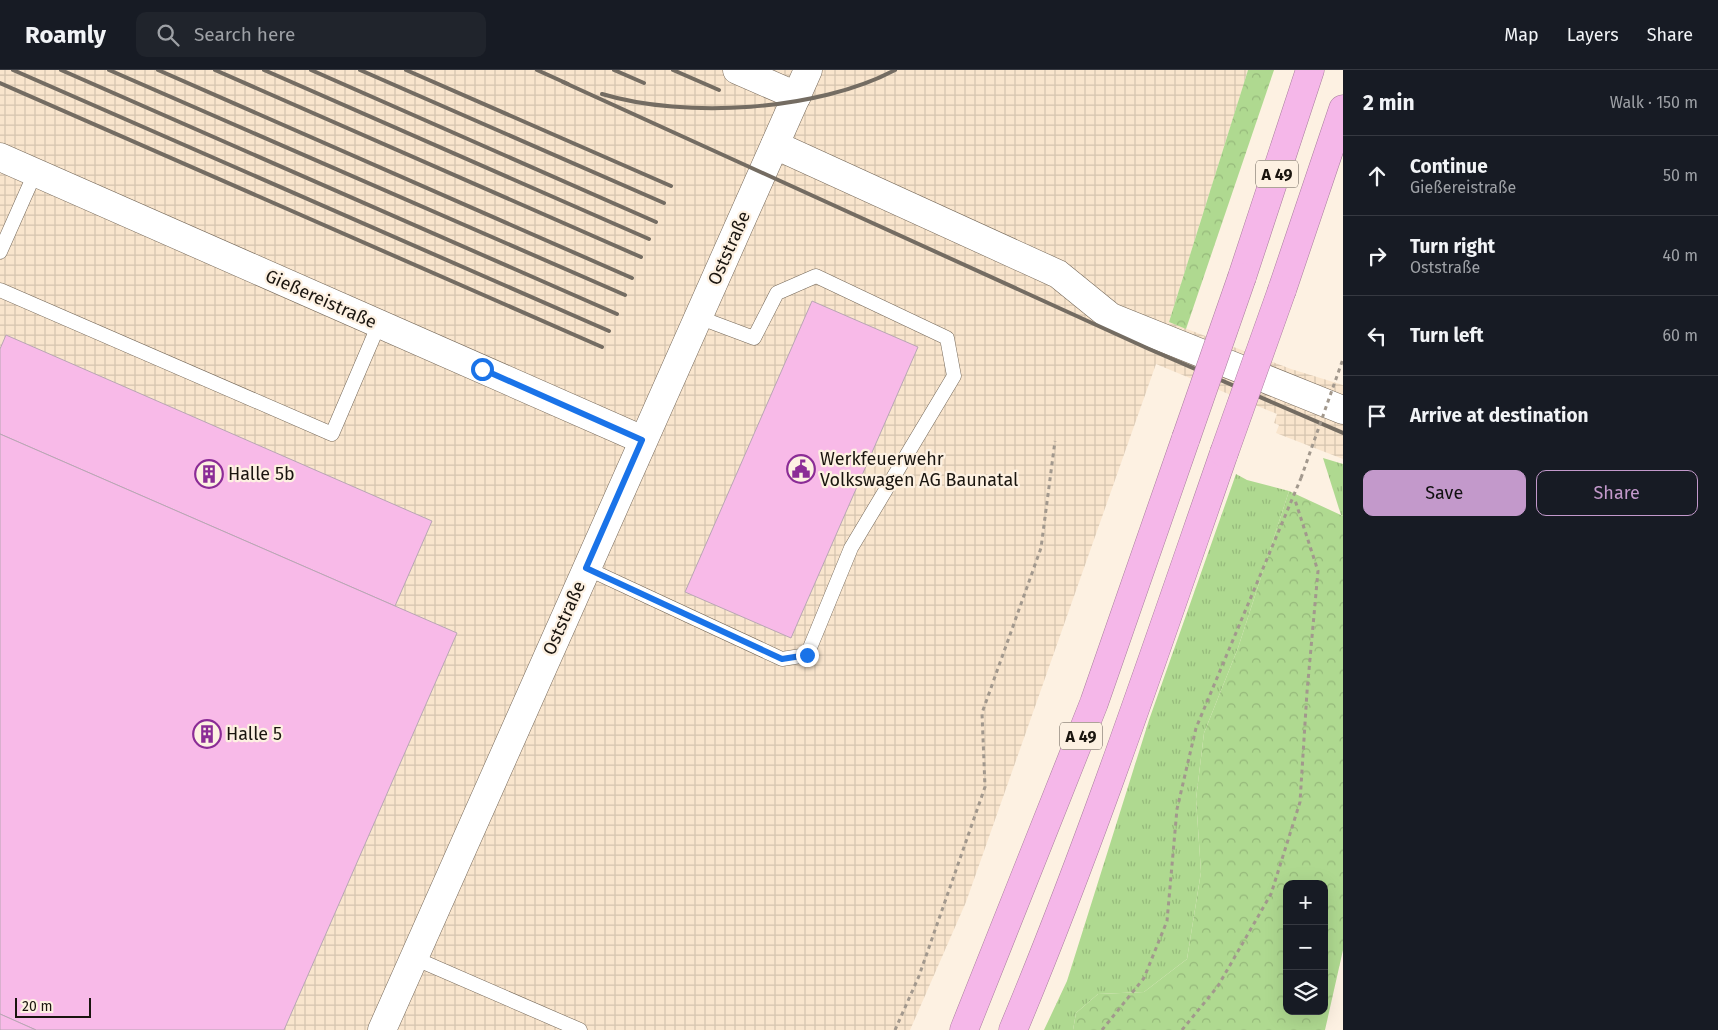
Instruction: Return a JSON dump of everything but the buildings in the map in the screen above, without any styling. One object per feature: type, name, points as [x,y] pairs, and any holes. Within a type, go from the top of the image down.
[{"type":"highway","name":"A 49","points":[[964,1030],[1094,703],[1242,277],[1310,70]]},
{"type":"highway","name":"A 49","points":[[1013,1030],[1062,909],[1139,699],[1282,290],[1343,108]]},
{"type":"street","points":[[737,70],[797,96]]},
{"type":"street","name":"Oststraße","points":[[382,1030],[642,440],[808,70]]},
{"type":"street","points":[[775,145],[1058,274],[1111,317],[1343,410]]},
{"type":"street","name":"Gießereistraße","points":[[0,157],[642,440]]},
{"type":"lane","points":[[0,252],[35,172]]},
{"type":"lane","points":[[586,568],[782,659],[807,655],[851,548],[954,376],[946,338],[816,276],[777,293],[754,338],[698,317]]},
{"type":"lane","points":[[0,290],[332,434],[379,324]]},
{"type":"lane","points":[[414,958],[580,1030]]},
{"type":"path","points":[[1102,1030],[1144,978],[1166,921],[1177,809],[1196,728],[1294,499],[1343,359]]},
{"type":"path","points":[[895,1030],[919,976],[985,786],[982,713],[1041,548],[1055,441]]},
{"type":"path","points":[[1182,1030],[1218,986],[1271,894],[1300,802],[1307,692],[1318,571],[1294,499]]},
{"type":"shaded area","points":[[0,70],[1248,70],[1169,322],[1291,369],[1343,385],[1343,459],[1276,433],[1279,425],[1274,423],[1277,414],[1156,364],[966,902],[910,1030],[0,1030]]},
{"type":"green space","points":[[1248,70],[1274,70],[1186,329],[1169,322]]},
{"type":"green space","points":[[1323,458],[1343,464],[1343,516],[1341,515]]},
{"type":"green space","points":[[1236,474],[1247,480],[1289,491],[1238,648],[1204,733],[1196,799],[1201,872],[1187,959],[1144,992],[1098,994],[1076,1013],[1073,1030],[1044,1030],[1067,981],[1149,720]]},
{"type":"green space","points":[[1289,491],[1343,516],[1343,950],[1325,1030],[1073,1030],[1076,1013],[1098,994],[1144,992],[1187,959],[1201,872],[1196,799],[1204,733],[1238,648]]},
{"type":"railway","points":[[13,70],[609,331]]},
{"type":"railway","points":[[61,70],[617,314]]},
{"type":"railway","points":[[109,70],[625,295]]},
{"type":"railway","points":[[158,70],[632,278]]},
{"type":"railway","points":[[215,70],[641,257]]},
{"type":"railway","points":[[264,70],[649,239]]},
{"type":"railway","points":[[311,70],[656,222]]},
{"type":"railway","points":[[360,70],[664,203]]},
{"type":"railway","points":[[406,70],[671,186]]},
{"type":"railway","points":[[537,70],[568,84]]},
{"type":"railway","points":[[614,70],[644,83]]},
{"type":"railway","points":[[673,70],[719,90]]},
{"type":"railway","points":[[602,94],[635,102],[672,107],[751,107],[828,95],[864,84],[895,70]]},
{"type":"railway","points":[[563,82],[1149,349],[1343,433]]},
{"type":"railway","points":[[0,83],[602,347]]},
{"type":"place","name":"Werkfeuerwehr Volkswagen AG Baunatal","points":[[801,469]]},
{"type":"place","name":"Halle 5b","points":[[209,474]]},
{"type":"place","name":"Halle 5","points":[[207,734]]},
{"type":"route","points":[[482,369],[642,440],[586,568],[782,659],[807,655]]}]
